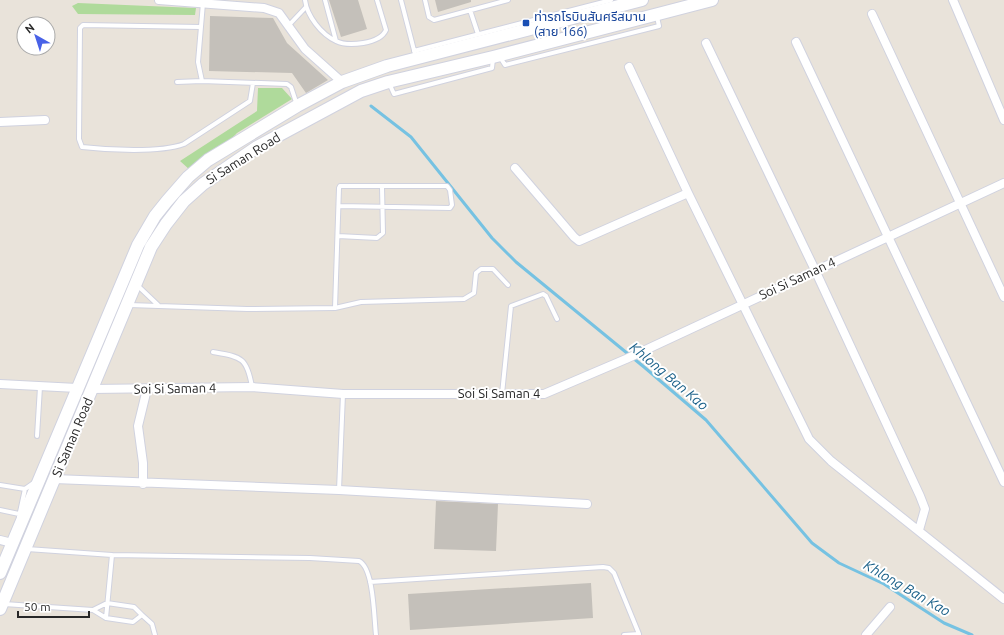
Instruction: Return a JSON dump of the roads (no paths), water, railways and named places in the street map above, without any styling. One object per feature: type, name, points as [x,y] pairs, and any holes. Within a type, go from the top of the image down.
[{"type":"main road","name":"Si Saman Road","points":[[0,573],[138,245],[167,201],[188,177],[208,160],[297,106],[342,82],[366,72],[415,55],[625,2],[642,0]]},
{"type":"main road","name":"Si Saman Road","points":[[1,607],[135,283],[151,248],[166,224],[184,201],[203,184],[257,147],[361,91],[388,82],[496,56],[712,0]]},
{"type":"street","points":[[160,0],[203,2],[274,10],[279,13],[289,25],[305,49],[342,82]]},
{"type":"street","points":[[953,0],[1004,120]]},
{"type":"street","points":[[872,14],[1004,297]]},
{"type":"street","points":[[796,42],[1004,482]]},
{"type":"street","points":[[706,43],[815,270],[920,496],[925,509],[919,530]]},
{"type":"street","points":[[629,67],[688,193],[809,439],[831,461],[1004,599]]},
{"type":"street","points":[[0,122],[45,120]]},
{"type":"street","points":[[515,168],[574,237],[580,241],[688,193]]},
{"type":"street","name":"Soi Si Saman 4","points":[[91,389],[252,387],[343,394],[544,394],[640,352],[1004,183]]},
{"type":"street","points":[[0,384],[78,388]]},
{"type":"street","points":[[143,484],[143,463],[138,426],[147,389]]},
{"type":"street","points":[[54,479],[143,484],[339,490],[587,504]]},
{"type":"street","points":[[0,540],[12,543]]},
{"type":"street","points":[[866,635],[890,607]]},
{"type":"lane","points":[[304,0],[306,7],[318,27],[336,42],[364,44],[382,37],[386,30],[377,0]]},
{"type":"lane","points":[[325,0],[336,42]]},
{"type":"lane","points":[[401,0],[415,55],[478,34],[611,0]]},
{"type":"lane","points":[[425,0],[431,19],[434,20],[508,0]]},
{"type":"lane","points":[[202,81],[198,62],[203,2]]},
{"type":"lane","points":[[289,25],[306,7]]},
{"type":"lane","points":[[470,10],[478,34]]},
{"type":"lane","points":[[201,27],[83,25],[80,28],[79,140],[82,147],[103,149],[176,148],[250,101],[253,83]]},
{"type":"lane","points":[[177,82],[202,81],[290,85],[297,106]]},
{"type":"lane","points":[[335,308],[339,188],[342,185],[382,187],[447,186],[450,190],[452,205],[450,208],[339,206]]},
{"type":"lane","points":[[338,236],[377,238],[383,233],[382,187]]},
{"type":"lane","points":[[126,305],[246,309],[335,308],[361,302],[469,297],[474,293],[476,273],[481,269],[493,269],[508,284]]},
{"type":"lane","points":[[135,283],[158,305]]},
{"type":"lane","points":[[502,394],[511,306],[543,294],[546,296],[557,319]]},
{"type":"lane","points":[[213,352],[232,355],[242,360],[249,370],[252,387]]},
{"type":"lane","points":[[37,436],[40,386]]},
{"type":"lane","points":[[339,490],[343,394]]},
{"type":"lane","points":[[18,531],[20,514],[26,489],[42,476]]},
{"type":"lane","points":[[0,485],[26,489]]},
{"type":"lane","points":[[0,510],[20,514]]},
{"type":"lane","points":[[25,549],[112,555],[310,558],[359,561],[367,569],[370,582],[376,635]]},
{"type":"lane","points":[[106,618],[112,555]]},
{"type":"lane","points":[[370,582],[603,567],[609,568],[614,573],[639,635],[624,635]]},
{"type":"lane","points":[[1,607],[93,610],[107,603],[134,607],[152,624],[155,635]]},
{"type":"lane","points":[[93,610],[106,618],[134,622],[142,615]]},
{"type":"waterway","name":"Khlong Ban Kao","points":[[371,106],[411,137],[492,238],[516,262],[706,420],[812,543],[839,563],[884,584],[944,623],[972,635]]},
{"type":"place","name":"ท่ารถโรบินสันศรีสมาน (สาย 166)","points":[[526,23]]}]
